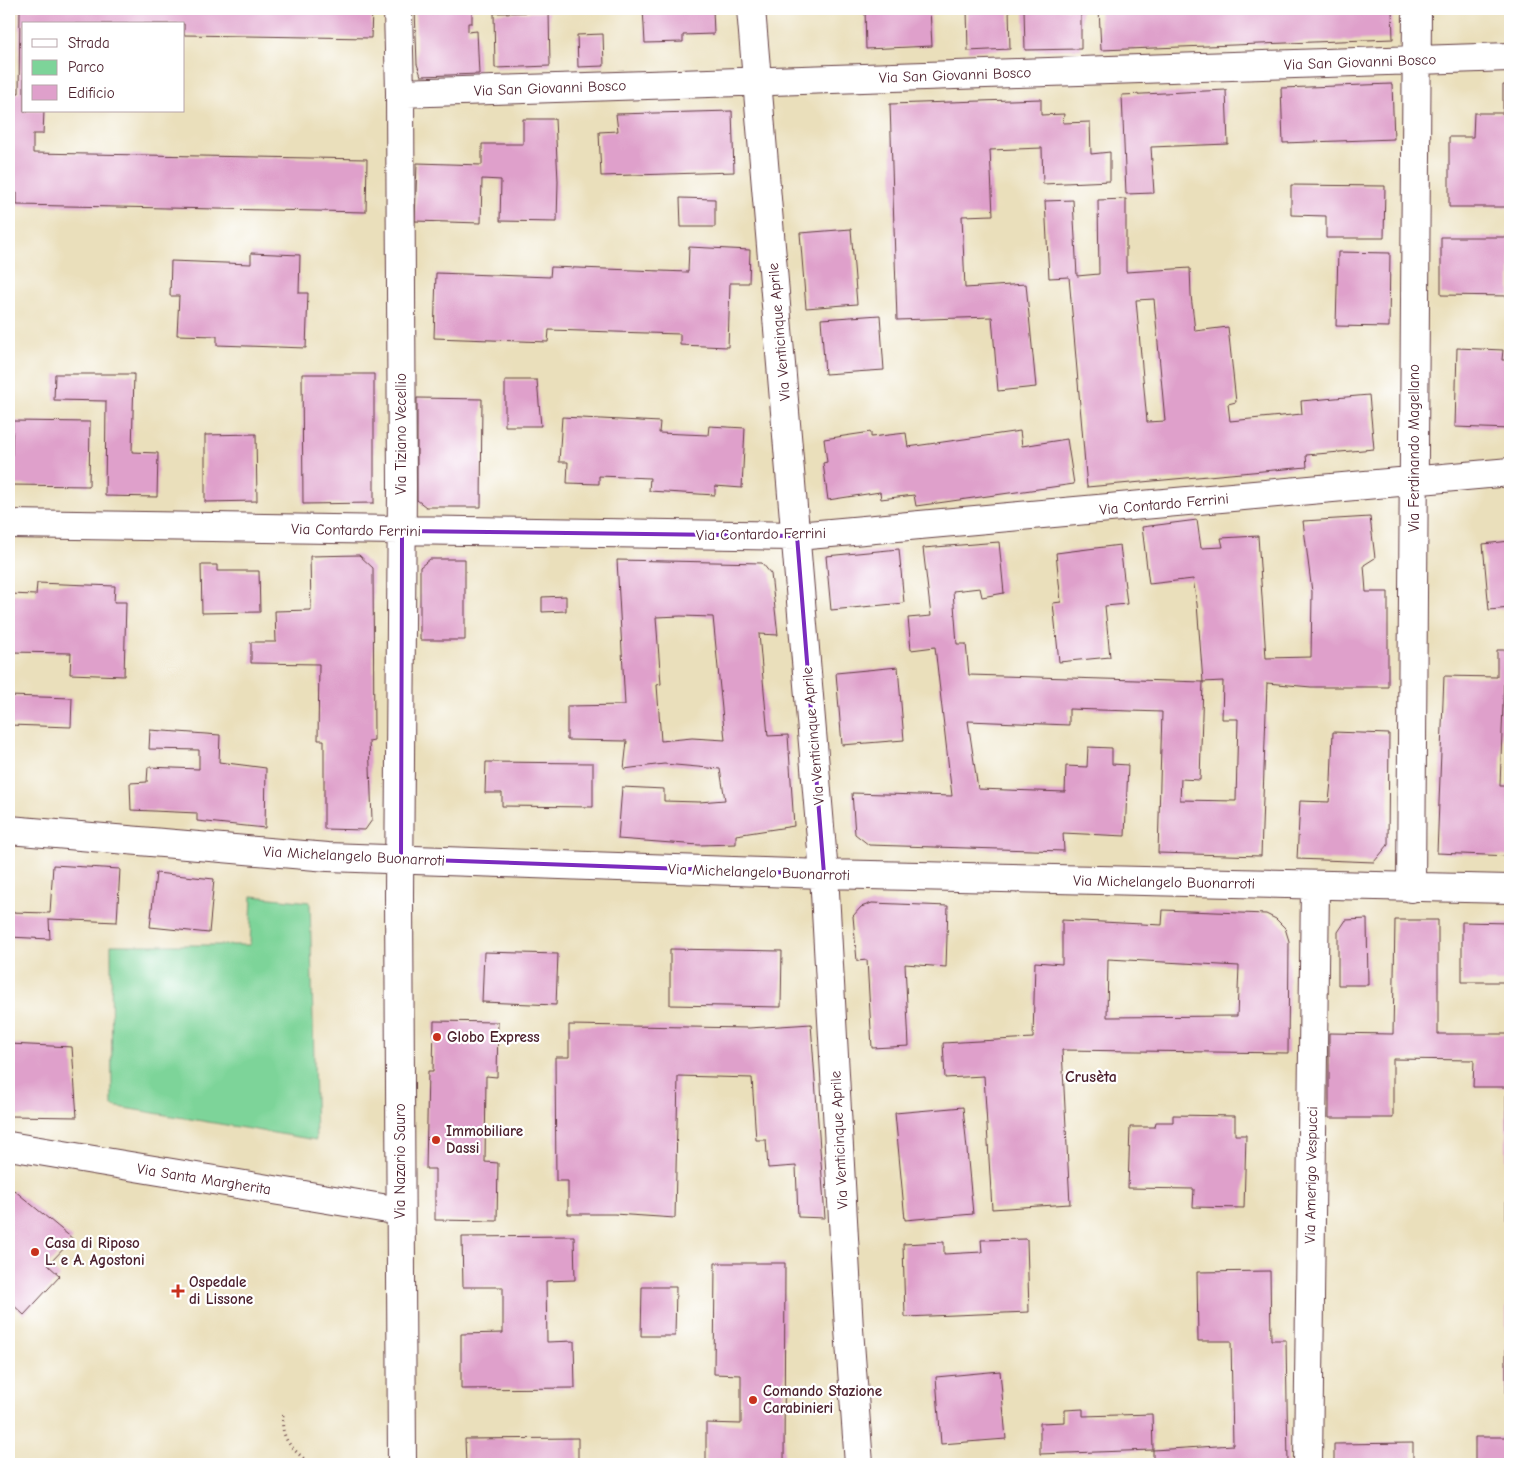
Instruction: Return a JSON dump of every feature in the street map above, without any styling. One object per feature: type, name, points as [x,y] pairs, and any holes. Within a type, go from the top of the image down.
[{"type":"street","name":"Via Tiziano Vecellio","points":[[398,9],[402,531],[401,859]]},
{"type":"street","name":"Via Venticinque Aprile","points":[[751,9],[797,536],[824,874],[849,1329],[859,1464]]},
{"type":"street","name":"Via Ferdinando Magellano","points":[[1411,888],[1417,9]]},
{"type":"street","name":"Via San Giovanni Bosco","points":[[400,93],[1510,57]]},
{"type":"street","name":"Via Contardo Ferrini","points":[[9,524],[797,536],[1510,472]]},
{"type":"street","name":"Via Michelangelo Buonarroti","points":[[9,830],[328,857],[824,874],[1510,889]]},
{"type":"street","name":"Via Nazario Sauro","points":[[401,859],[400,1211],[402,1464]]},
{"type":"street","name":"Via Amerigo Vespucci","points":[[1308,1464],[1315,885]]},
{"type":"street","name":"Via Santa Margherita","points":[[9,1146],[400,1211]]},
{"type":"path","points":[[283,1415],[282,1426],[288,1445],[310,1464]]},
{"type":"highlighted area","points":[[402,531],[797,536],[824,874],[401,859]]},
{"type":"green space","points":[[252,896],[310,902],[316,1140],[112,1106],[111,945],[250,945]]},
{"type":"building","points":[[20,9],[372,9],[371,38],[185,35],[185,22],[22,22],[22,112],[44,112],[43,134],[33,134],[33,153],[367,159],[366,212],[17,205],[17,193],[9,193],[9,93],[19,93]]},
{"type":"building","points":[[415,9],[472,9],[472,23],[468,23],[468,32],[477,31],[479,74],[421,76],[417,64]]},
{"type":"building","points":[[643,9],[713,9],[714,34],[683,35],[683,42],[645,43]]},
{"type":"building","points":[[865,9],[930,9],[932,46],[866,49]]},
{"type":"building","points":[[967,9],[1009,9],[1010,49],[968,51]]},
{"type":"building","points":[[1024,9],[1081,9],[1081,49],[1025,50]]},
{"type":"building","points":[[1099,9],[1392,9],[1393,39],[1101,50]]},
{"type":"building","points":[[549,12],[550,66],[495,68],[494,13]]},
{"type":"building","points":[[603,34],[604,66],[578,67],[577,35]]},
{"type":"building","points":[[1392,84],[1394,139],[1283,143],[1281,88]]},
{"type":"building","points":[[1503,85],[1510,85],[1510,207],[1449,207],[1449,137],[1473,137],[1474,113],[1503,113]]},
{"type":"building","points":[[1226,90],[1228,144],[1151,147],[1154,193],[1126,194],[1122,95]]},
{"type":"building","points":[[1041,99],[1041,115],[1064,114],[1063,123],[1090,122],[1091,154],[1110,152],[1110,181],[1043,184],[1042,148],[990,150],[993,215],[962,216],[965,288],[1026,284],[1036,387],[998,391],[992,317],[897,320],[890,104]]},
{"type":"building","points":[[732,111],[734,172],[601,176],[599,132],[618,131],[616,114]]},
{"type":"building","points":[[523,119],[555,119],[558,181],[557,222],[500,221],[501,180],[482,179],[481,223],[415,221],[417,163],[482,165],[482,144],[523,144]]},
{"type":"building","points":[[1291,185],[1385,186],[1384,238],[1326,238],[1326,216],[1291,215]]},
{"type":"building","points":[[680,198],[715,199],[715,227],[681,227]]},
{"type":"building","points":[[1126,199],[1126,272],[1190,268],[1195,331],[1228,327],[1236,402],[1228,404],[1230,421],[1302,414],[1301,401],[1369,395],[1374,449],[1306,455],[1307,467],[1087,487],[1069,277],[1049,278],[1045,201],[1073,200],[1077,276],[1099,274],[1098,200]],"holes":[[[1154,299],[1165,421],[1147,422],[1136,300]]]},
{"type":"building","points":[[851,229],[857,304],[806,308],[800,233]]},
{"type":"building","points":[[1441,237],[1510,237],[1510,296],[1441,295]]},
{"type":"building","points":[[689,247],[750,250],[749,283],[730,283],[728,347],[680,345],[680,334],[549,330],[548,342],[434,338],[436,273],[550,277],[551,267],[688,272]]},
{"type":"building","points":[[1338,252],[1390,253],[1389,327],[1336,326]]},
{"type":"building","points":[[251,253],[300,255],[299,293],[308,293],[306,348],[217,345],[217,336],[177,335],[179,296],[170,296],[171,261],[251,264]]},
{"type":"building","points":[[880,315],[884,370],[825,374],[821,319]]},
{"type":"building","points":[[1457,348],[1503,350],[1502,360],[1510,360],[1510,429],[1455,427]]},
{"type":"building","points":[[55,374],[134,374],[132,452],[158,453],[157,497],[105,496],[106,401],[54,400]]},
{"type":"building","points":[[302,374],[374,374],[374,503],[303,504]]},
{"type":"building","points":[[505,380],[537,380],[541,426],[505,426]]},
{"type":"building","points":[[417,398],[482,399],[481,507],[426,507],[417,500]]},
{"type":"building","points":[[562,417],[660,422],[659,433],[708,435],[709,426],[745,428],[742,488],[715,486],[715,495],[649,491],[650,478],[599,476],[599,484],[567,483],[568,462],[559,462]]},
{"type":"building","points":[[13,421],[90,422],[89,486],[11,485]]},
{"type":"building","points":[[1020,431],[1022,446],[1067,439],[1074,484],[916,506],[914,495],[881,499],[880,492],[828,500],[823,463],[827,462],[824,439],[871,432],[871,437],[906,433],[908,447]]},
{"type":"building","points":[[256,434],[257,501],[205,502],[205,435]]},
{"type":"building","points":[[1370,517],[1375,558],[1364,565],[1366,592],[1388,592],[1388,687],[1311,687],[1267,683],[1261,856],[1158,853],[1162,712],[1069,709],[1069,725],[968,721],[978,789],[1065,792],[1066,766],[1087,767],[1088,747],[1112,748],[1112,764],[1128,765],[1125,836],[1063,833],[1064,851],[869,845],[855,834],[852,793],[952,796],[935,647],[911,650],[908,618],[931,616],[923,548],[999,542],[1004,593],[982,597],[980,588],[953,591],[957,644],[966,644],[969,675],[1203,682],[1197,604],[1193,579],[1149,584],[1142,527],[1197,520],[1201,548],[1223,547],[1221,538],[1258,536],[1266,658],[1311,657],[1312,592],[1303,521]],"holes":[[[1223,681],[1222,719],[1238,719],[1236,801],[1180,800],[1181,779],[1200,780],[1203,682]]]},
{"type":"building","points":[[1510,541],[1510,608],[1489,610],[1483,544]]},
{"type":"building","points":[[1120,545],[1127,604],[1105,606],[1110,657],[1059,662],[1053,603],[1061,602],[1056,553]]},
{"type":"building","points":[[899,549],[904,603],[831,610],[826,556]]},
{"type":"building","points":[[359,555],[373,568],[374,740],[369,741],[372,820],[365,830],[324,829],[324,740],[318,740],[319,664],[251,663],[251,642],[276,642],[275,611],[311,610],[310,556]]},
{"type":"building","points":[[430,559],[465,559],[465,640],[420,640],[420,567]]},
{"type":"building","points":[[617,560],[762,563],[771,574],[778,635],[759,634],[768,736],[788,735],[794,826],[736,835],[736,844],[699,845],[618,839],[622,787],[664,789],[664,801],[699,802],[725,800],[720,769],[664,764],[624,769],[627,741],[567,740],[567,706],[625,705]],"holes":[[[656,617],[713,617],[725,740],[692,738],[661,741],[657,685],[661,684]]]},
{"type":"building","points":[[201,565],[217,565],[217,571],[259,571],[260,612],[202,613]]},
{"type":"building","points":[[37,583],[115,586],[114,602],[126,602],[124,676],[70,674],[71,653],[9,652],[9,594],[36,595]]},
{"type":"building","points":[[566,596],[566,611],[542,612],[542,597]]},
{"type":"building","points":[[1497,650],[1510,650],[1510,678],[1504,678],[1500,786],[1510,786],[1510,856],[1437,853],[1444,676],[1497,677]]},
{"type":"building","points":[[898,667],[904,740],[842,745],[836,673]]},
{"type":"building","points":[[9,696],[72,698],[71,727],[9,725]]},
{"type":"building","points":[[150,730],[220,735],[219,762],[266,768],[265,828],[197,821],[197,813],[131,810],[130,783],[147,782],[148,767],[199,769],[199,750],[149,749]]},
{"type":"building","points":[[1333,732],[1389,734],[1388,845],[1374,862],[1297,859],[1300,801],[1329,802]]},
{"type":"building","points":[[486,762],[593,763],[593,807],[502,806],[502,793],[485,793]]},
{"type":"building","points":[[53,865],[120,869],[117,922],[49,919],[50,939],[9,937],[9,912],[50,913]]},
{"type":"building","points":[[156,873],[214,879],[209,933],[150,927]]},
{"type":"building","points":[[872,903],[948,906],[946,967],[905,964],[909,1046],[872,1048],[867,960],[857,961],[853,916],[861,907]]},
{"type":"building","points":[[1163,910],[1266,914],[1276,919],[1285,928],[1289,941],[1288,1053],[1062,1050],[1070,1204],[992,1209],[984,1076],[945,1078],[943,1043],[1033,1038],[1035,962],[1062,964],[1062,920],[1162,925]],"holes":[[[1108,959],[1239,966],[1237,1016],[1107,1017]]]},
{"type":"building","points":[[1367,919],[1368,985],[1338,985],[1338,932],[1346,920]]},
{"type":"building","points":[[1395,920],[1438,920],[1438,1034],[1510,1034],[1510,1464],[1475,1464],[1475,1437],[1506,1437],[1506,1087],[1473,1087],[1474,1060],[1393,1059],[1393,1118],[1329,1118],[1329,1033],[1393,1034]]},
{"type":"building","points":[[1462,922],[1510,923],[1510,982],[1462,982]]},
{"type":"building","points":[[670,949],[782,951],[781,1007],[670,1005]]},
{"type":"building","points":[[484,952],[558,954],[556,1005],[482,1002]]},
{"type":"building","points":[[434,1021],[498,1022],[497,1077],[486,1076],[485,1162],[498,1163],[497,1221],[435,1220],[435,1169],[426,1169],[428,1071],[433,1071]]},
{"type":"building","points":[[811,1024],[825,1218],[798,1217],[796,1166],[768,1168],[766,1140],[756,1140],[752,1078],[678,1076],[675,1218],[614,1214],[568,1214],[568,1181],[556,1181],[555,1057],[569,1057],[569,1025],[749,1028]]},
{"type":"building","points":[[9,1044],[72,1047],[77,1117],[9,1116]]},
{"type":"building","points":[[963,1107],[973,1214],[905,1220],[895,1113]]},
{"type":"building","points":[[1173,1115],[1235,1116],[1235,1135],[1246,1135],[1244,1208],[1193,1207],[1194,1189],[1128,1188],[1130,1127],[1155,1127],[1156,1122],[1173,1122]]},
{"type":"building","name":"Casa di Riposo L. e A. Agostoni","points":[[14,1190],[73,1239],[48,1265],[60,1276],[24,1315],[9,1301],[9,1197]]},
{"type":"building","points":[[574,1236],[575,1280],[546,1281],[547,1342],[574,1341],[575,1388],[461,1389],[461,1334],[503,1333],[503,1287],[463,1287],[462,1237]]},
{"type":"building","points":[[1027,1239],[1029,1312],[905,1317],[903,1244],[944,1242],[944,1254],[982,1252],[981,1240]]},
{"type":"building","points":[[715,1263],[785,1263],[784,1464],[706,1464],[706,1423],[741,1424],[741,1375],[714,1374]]},
{"type":"building","points":[[1270,1271],[1271,1340],[1286,1340],[1288,1464],[1153,1464],[1153,1450],[1233,1445],[1231,1341],[1198,1341],[1197,1272]]},
{"type":"building","points":[[642,1287],[676,1287],[675,1336],[641,1336]]},
{"type":"building","points":[[1000,1371],[1006,1439],[941,1444],[936,1377]]},
{"type":"building","points":[[1083,1409],[1083,1416],[1152,1414],[1153,1450],[1040,1454],[1040,1423],[1065,1422],[1065,1410]]},
{"type":"building","points":[[578,1438],[578,1464],[466,1464],[465,1439]]},
{"type":"building","points":[[1413,1443],[1413,1464],[1334,1464],[1334,1444]]},
{"type":"place","name":"Globo Express","points":[[437,1037]]},
{"type":"place","name":"Immobiliare Dassi","points":[[436,1140]]},
{"type":"place","name":"Casa di Riposo L. e A. Agostoni","points":[[35,1252]]},
{"type":"place","name":"Ospedale di Lissone","points":[[178,1291]]},
{"type":"place","name":"Comando Stazione Carabinieri","points":[[753,1400]]},
{"type":"district","name":"Crusèta","points":[[1091,1077]]}]
